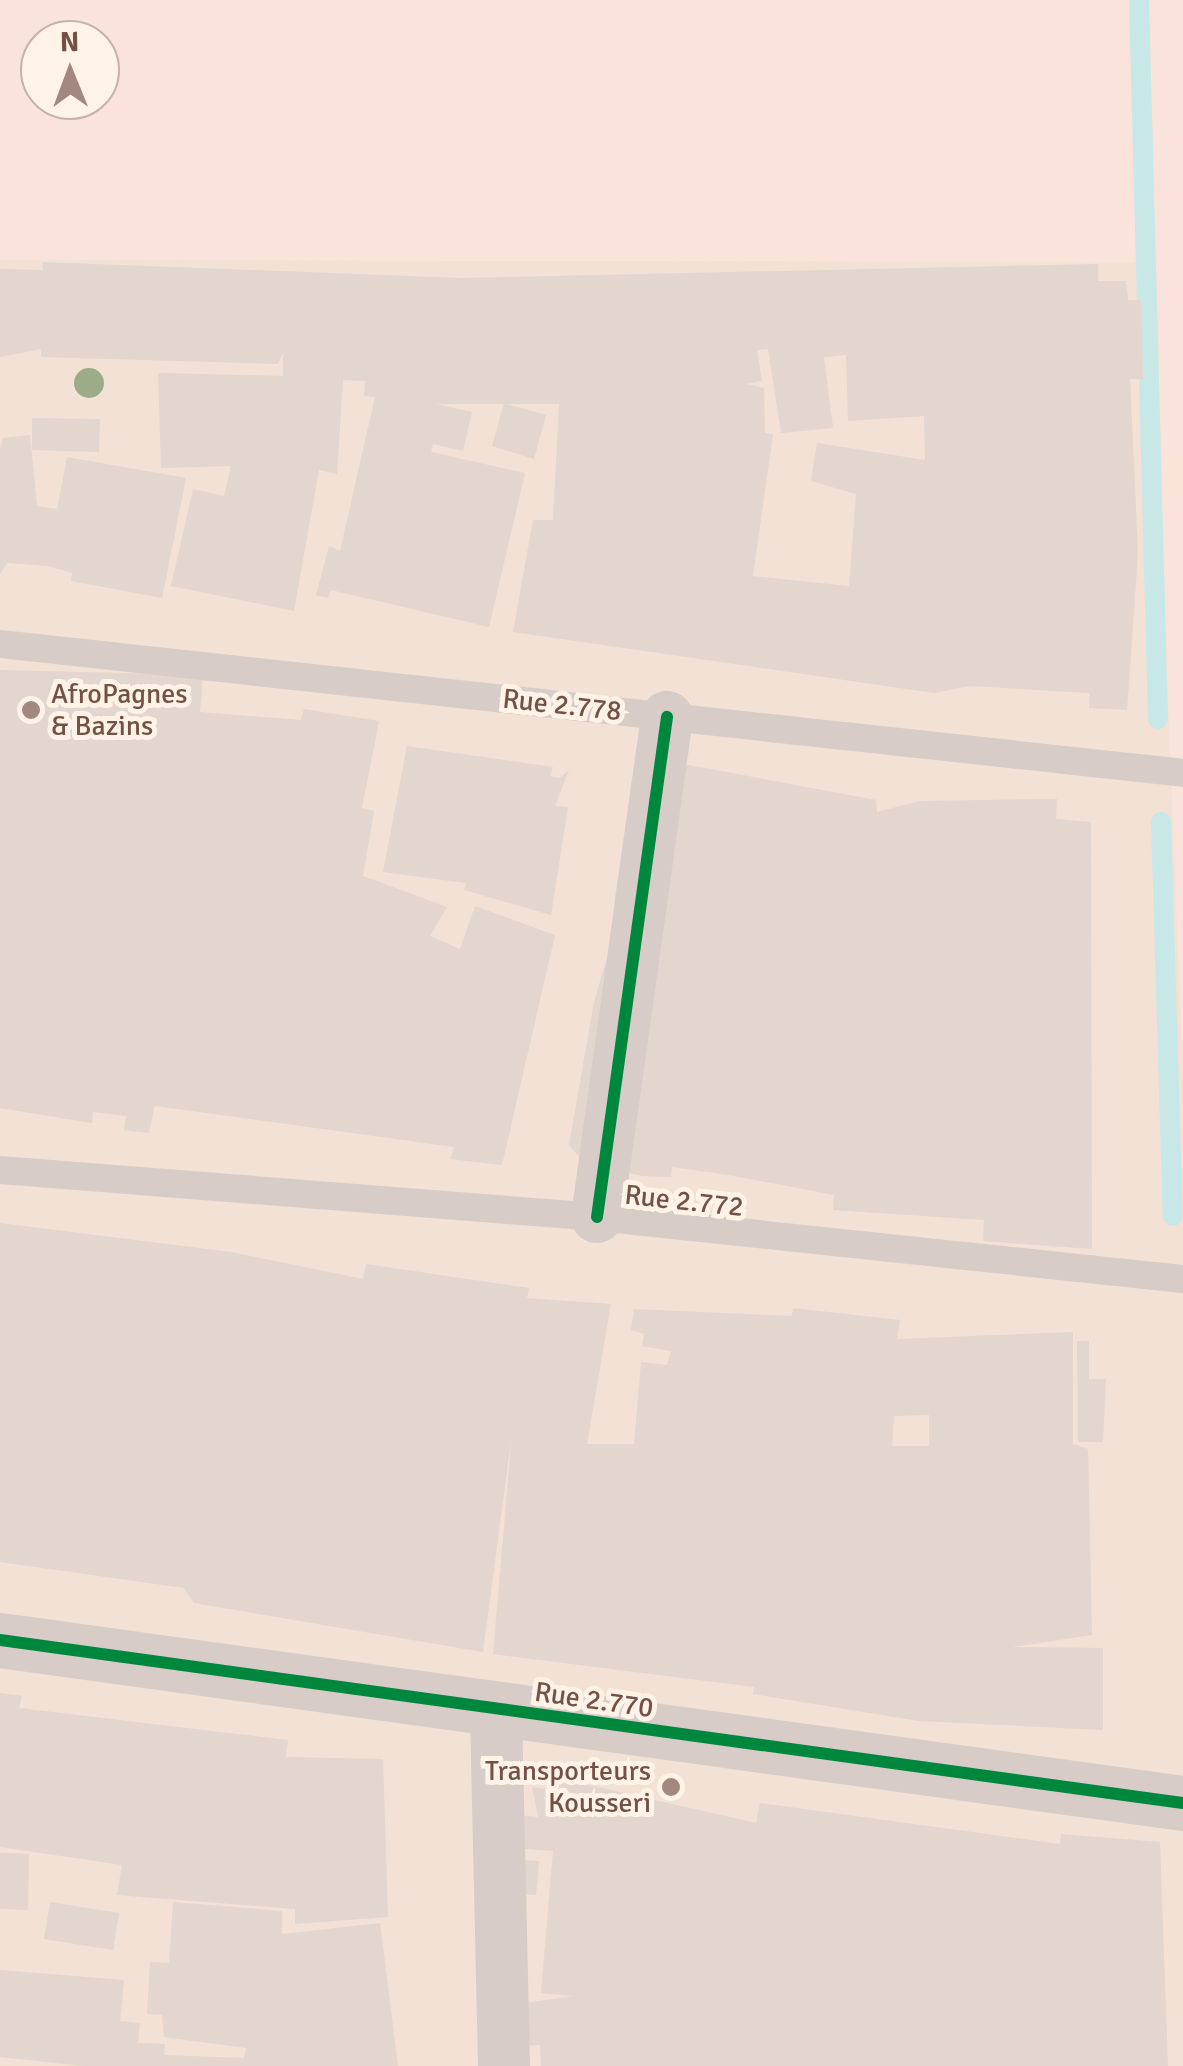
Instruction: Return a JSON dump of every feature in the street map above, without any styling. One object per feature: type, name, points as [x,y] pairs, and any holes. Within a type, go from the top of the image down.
[{"type":"street","points":[[598,1217],[668,717]]},
{"type":"street","name":"Rue 2.770","points":[[0,1640],[496,1713],[1183,1803]]},
{"type":"street","points":[[496,1713],[504,2066]]},
{"type":"lane","name":"Rue 2.778","points":[[0,644],[1183,773]]},
{"type":"lane","name":"Rue 2.772","points":[[0,1170],[598,1217],[1183,1279]]},
{"type":"shaded area","points":[[0,0],[1183,0],[1183,2066],[0,2066]]},
{"type":"shaded area","points":[[0,0],[1183,0],[1183,1077],[1150,262],[0,260]]},
{"type":"building","points":[[42,262],[461,278],[1098,264],[1098,281],[1126,281],[1128,300],[1141,300],[1143,379],[1130,379],[1138,553],[1127,710],[1089,708],[1090,693],[970,686],[934,693],[513,632],[533,520],[553,520],[559,404],[436,404],[472,412],[463,451],[433,444],[431,452],[525,473],[489,627],[331,590],[328,598],[316,595],[329,546],[340,551],[375,397],[364,396],[365,381],[343,380],[337,474],[319,470],[294,611],[171,586],[193,489],[224,496],[231,466],[161,468],[158,373],[283,376],[283,353],[278,364],[41,357],[41,349],[0,357],[0,269],[43,270]],"holes":[[[768,349],[781,433],[833,428],[824,357],[846,355],[848,421],[924,416],[925,460],[817,443],[811,481],[856,494],[849,586],[753,576],[773,434],[765,433],[764,388],[746,384],[762,381],[757,350]]]},
{"type":"building","points":[[504,403],[546,415],[534,459],[492,446]]},
{"type":"building","points":[[32,418],[100,419],[99,452],[32,450]]},
{"type":"building","points":[[30,435],[37,506],[57,509],[67,457],[186,478],[162,598],[71,581],[72,573],[48,566],[7,563],[0,574],[0,450],[3,438]]},
{"type":"building","points":[[0,670],[203,675],[200,712],[301,720],[304,709],[379,721],[362,808],[374,811],[363,876],[447,907],[430,936],[460,949],[475,906],[555,935],[502,1165],[450,1159],[454,1147],[155,1106],[149,1133],[124,1130],[126,1116],[93,1112],[92,1123],[0,1108]]},
{"type":"building","points":[[407,746],[553,767],[550,776],[560,778],[569,770],[555,806],[568,807],[551,915],[464,890],[466,883],[383,872]]},
{"type":"building","points":[[646,757],[876,800],[877,812],[920,801],[1057,799],[1056,819],[1091,822],[1092,1249],[983,1241],[984,1220],[833,1210],[834,1195],[729,1175],[672,1167],[671,1177],[643,1176],[584,1163],[569,1145],[594,1002],[622,907],[614,905],[633,773]]},
{"type":"building","points":[[0,1223],[231,1252],[363,1279],[366,1264],[529,1288],[527,1298],[611,1304],[587,1444],[634,1444],[641,1362],[667,1365],[671,1351],[642,1346],[644,1334],[631,1330],[634,1309],[792,1316],[793,1308],[900,1320],[897,1339],[1073,1332],[1073,1444],[1088,1449],[1092,1635],[1012,1647],[1103,1648],[1103,1730],[919,1721],[753,1694],[754,1687],[493,1654],[512,1434],[483,1652],[194,1603],[184,1588],[0,1562]],"holes":[[[929,1415],[929,1446],[892,1446],[894,1416]]]},
{"type":"building","points":[[1077,1341],[1089,1341],[1089,1379],[1106,1379],[1103,1442],[1078,1442]]},
{"type":"building","points":[[0,1693],[22,1696],[19,1708],[288,1740],[286,1757],[383,1759],[388,1917],[295,1924],[295,1909],[117,1895],[122,1865],[0,1847]]},
{"type":"building","points":[[558,1778],[756,1823],[760,1803],[1060,1844],[1061,1834],[1160,1842],[1168,2066],[541,2066],[540,2045],[523,2046],[525,2003],[573,1996],[541,1993],[553,1851],[515,1848],[518,1815],[538,1817],[532,1787],[557,1790]]},
{"type":"building","points":[[0,1853],[29,1854],[28,1910],[0,1909]]},
{"type":"building","points":[[523,1860],[539,1861],[536,1895],[520,1894]]},
{"type":"building","points":[[50,1902],[119,1913],[113,1950],[44,1939]]},
{"type":"building","points":[[173,1902],[282,1911],[282,1934],[380,1923],[398,2066],[82,2066],[0,2057],[0,1970],[124,1980],[120,2021],[140,2023],[138,2043],[165,2044],[164,2055],[244,2058],[246,2048],[164,2037],[162,2015],[147,2014],[150,1962],[169,1963]]},
{"type":"waterway","points":[[1139,0],[1158,719]]},
{"type":"waterway","points":[[1161,822],[1173,1216]]},
{"type":"cycle path","points":[[597,1217],[667,717]]},
{"type":"cycle path","points":[[0,1640],[1183,1803]]},
{"type":"place","name":"AfroPagnes & Bazins","points":[[31,710]]},
{"type":"place","name":"Transporteurs Kousseri","points":[[671,1787]]}]
